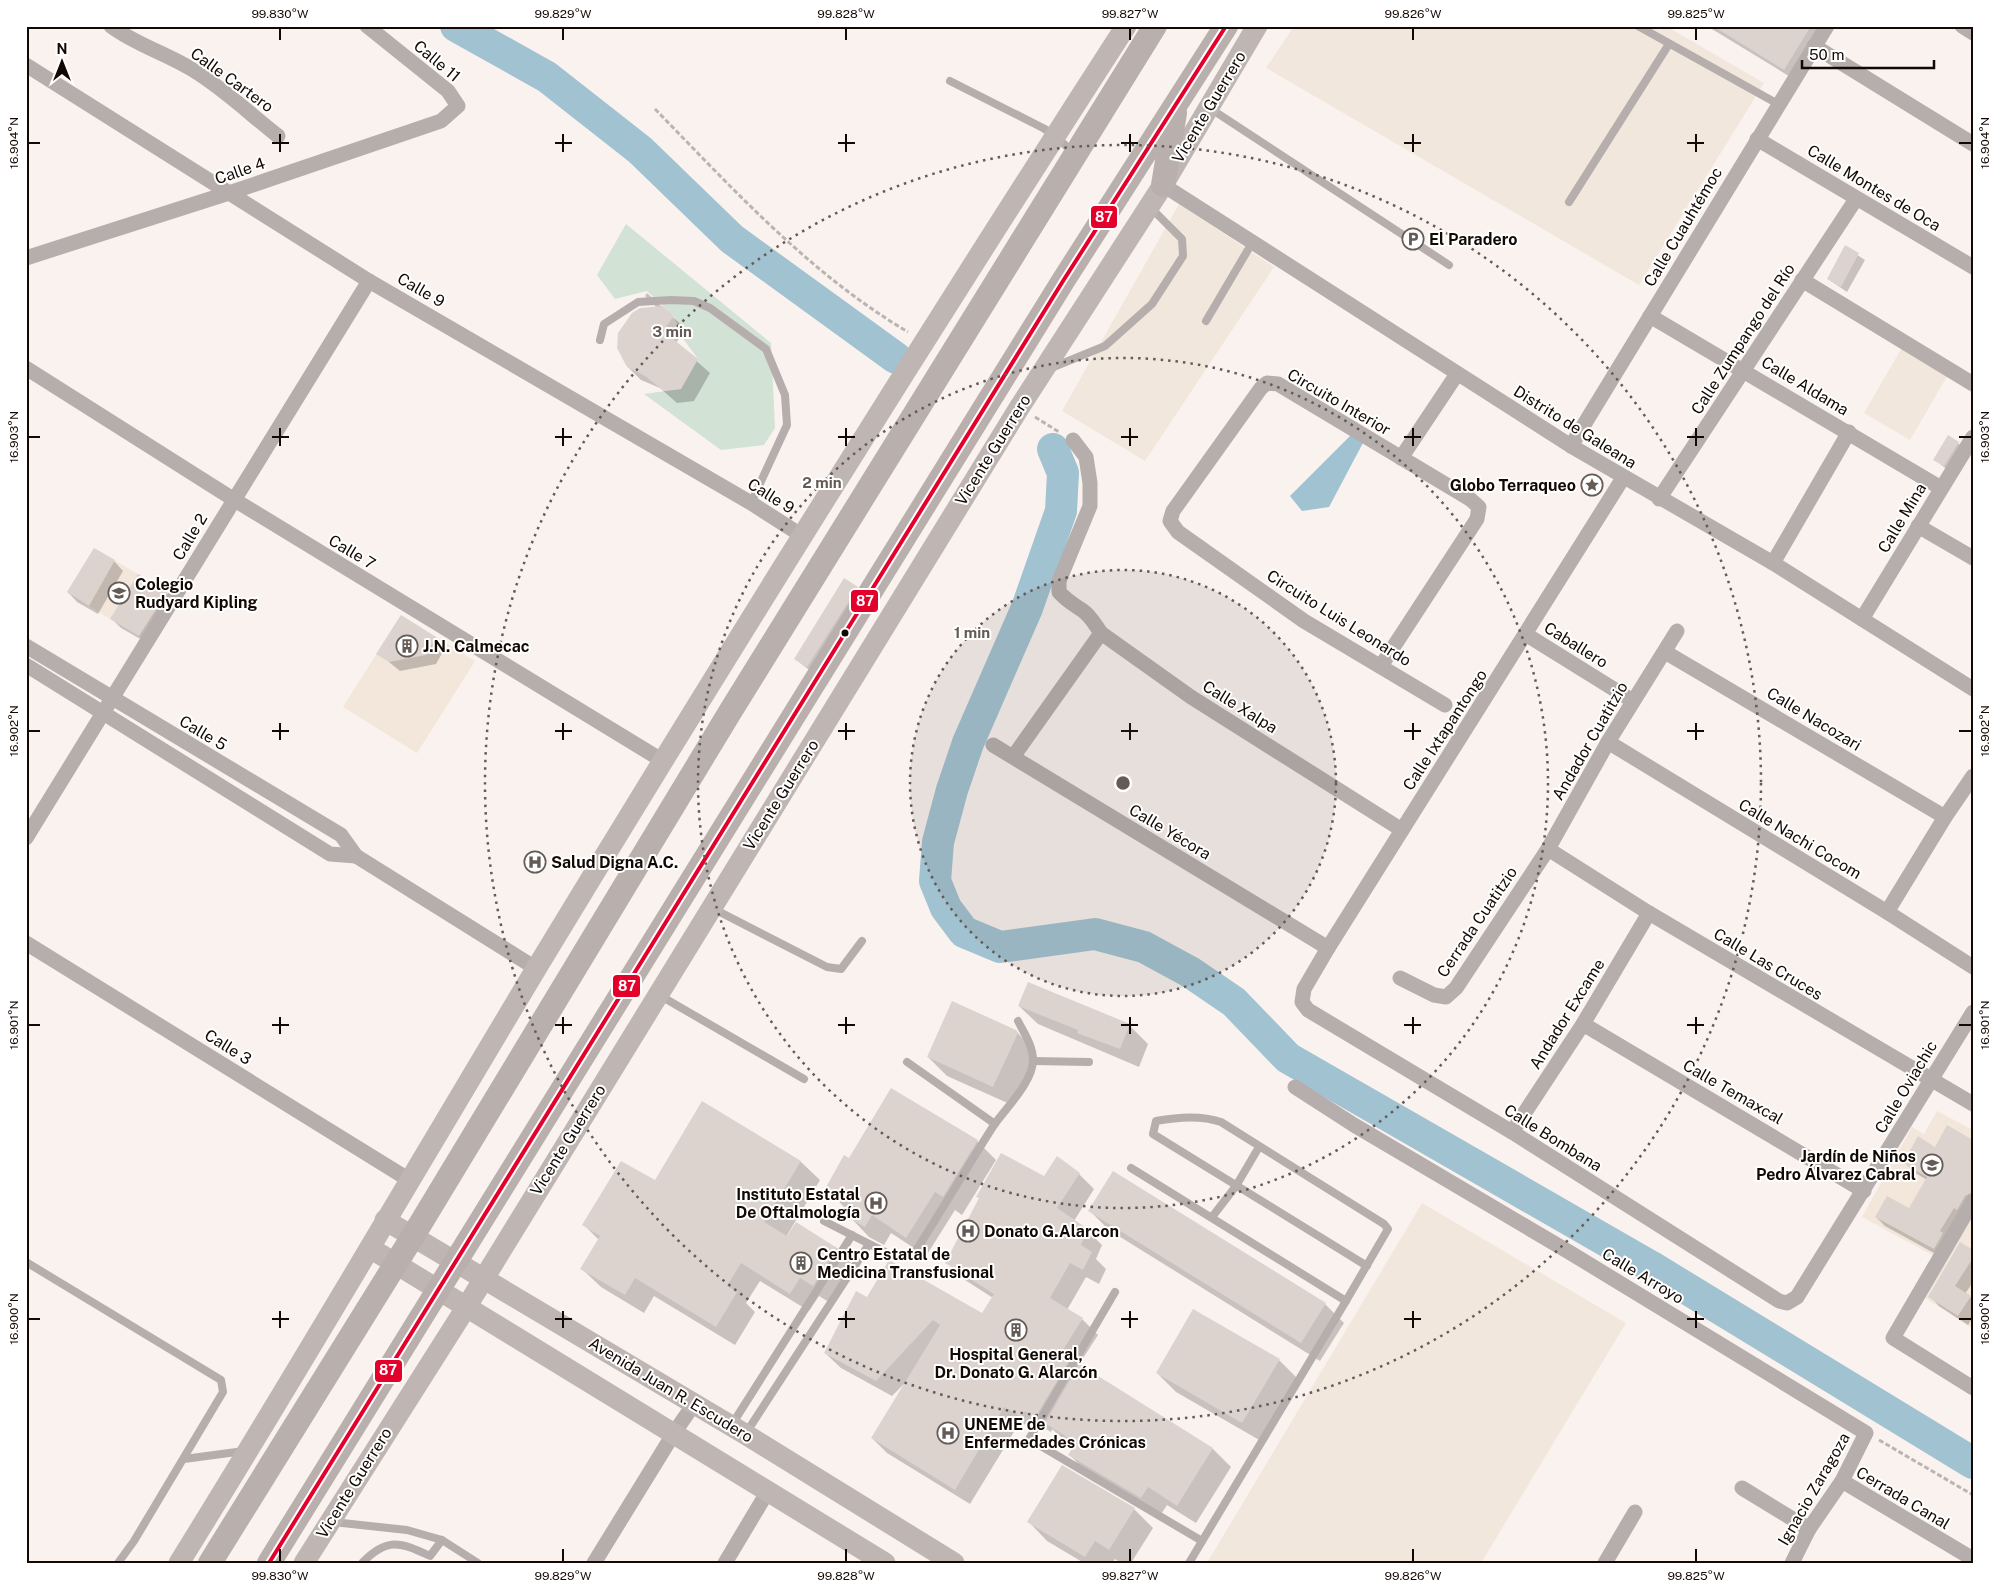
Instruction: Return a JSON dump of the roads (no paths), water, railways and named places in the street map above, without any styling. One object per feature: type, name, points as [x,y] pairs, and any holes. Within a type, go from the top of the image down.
[{"type":"main road","points":[[269,1563],[454,1261],[1058,289],[1226,26]]},
{"type":"main road","name":"Vicente Guerrero","points":[[304,1563],[467,1306],[1019,408],[1163,185],[1257,26]]},
{"type":"main road","points":[[178,1563],[249,1450],[385,1220],[663,761],[924,342],[1056,136],[1140,30]]},
{"type":"main road","points":[[210,1563],[413,1236],[730,712],[1076,156],[1140,30]]},
{"type":"main road","points":[[1163,185],[1176,104]]},
{"type":"main road","points":[[703,698],[730,712]]},
{"type":"main road","name":"Avenida Juan R. Escudero","points":[[385,1220],[738,1430],[954,1563]]},
{"type":"main road","points":[[370,1248],[885,1563]]},
{"type":"street","name":"Calle Cartero","points":[[111,26],[122,34],[168,55],[194,71],[278,136]]},
{"type":"street","name":"Calle 11","points":[[367,26],[448,91],[458,106]]},
{"type":"street","name":"Calle Cuauhtémoc","points":[[1571,446],[1827,26]]},
{"type":"street","points":[[1962,26],[1973,32]]},
{"type":"street","points":[[1814,46],[1973,144]]},
{"type":"street","name":"Calle 9","points":[[26,65],[232,192],[369,280],[751,503],[804,537]]},
{"type":"street","name":"Calle 4","points":[[26,258],[232,192],[440,121],[458,106]]},
{"type":"street","name":"Calle Montes de Oca","points":[[1757,139],[1973,267]]},
{"type":"street","name":"Distrito de Galeana","points":[[1163,185],[1571,446],[1623,478],[1773,563],[1973,689]]},
{"type":"street","name":"Calle Zumpango del Río","points":[[1660,499],[1856,199]]},
{"type":"street","name":"Calle 2","points":[[26,838],[369,280]]},
{"type":"street","points":[[1802,280],[1973,384]]},
{"type":"street","name":"Calle Aldama","points":[[1650,316],[1941,488]]},
{"type":"street","name":"Calle 7","points":[[26,368],[233,499],[663,761]]},
{"type":"street","points":[[1401,458],[1457,374]]},
{"type":"street","name":"Circuito Interior","points":[[1170,521],[1173,511],[1261,388],[1267,383],[1278,384],[1470,499],[1479,507],[1477,519],[1381,666]]},
{"type":"street","points":[[1773,563],[1849,432]]},
{"type":"street","name":"Calle Mina","points":[[1862,619],[1973,436]]},
{"type":"street","name":"Calle Xalpa","points":[[1073,440],[1086,457],[1090,482],[1090,506],[1059,581],[1059,592],[1069,603],[1082,610],[1091,618],[1101,633],[1191,697],[1402,830]]},
{"type":"street","name":"Calle Ixtapantongo","points":[[1302,1002],[1304,990],[1328,948],[1527,635],[1623,478]]},
{"type":"street","name":"Circuito Luis Leonardo","points":[[1170,521],[1178,532],[1304,621],[1445,705]]},
{"type":"street","points":[[1918,526],[1973,558]]},
{"type":"street","points":[[1665,652],[1677,631]]},
{"type":"street","points":[[1013,757],[1101,633]]},
{"type":"street","name":"Caballero","points":[[1527,635],[1633,701]]},
{"type":"street","name":"Calle 5","points":[[26,646],[341,835],[356,856],[536,969]]},
{"type":"street","name":"Andador Cuatitzio","points":[[1548,850],[1608,742],[1665,652]]},
{"type":"street","name":"Calle Nacozari","points":[[1665,652],[1945,817]]},
{"type":"street","name":"Calle 5","points":[[26,665],[330,854],[356,856]]},
{"type":"street","name":"Calle Nachi Cocom","points":[[1608,742],[1887,912],[1973,967]]},
{"type":"street","name":"Calle Yécora","points":[[993,745],[1328,948]]},
{"type":"street","points":[[1887,912],[1945,817],[1973,776]]},
{"type":"street","name":"Calle Las Cruces","points":[[1548,850],[1649,913],[1930,1081],[1973,1104]]},
{"type":"street","name":"Cerrada Cuatitzio","points":[[1400,978],[1434,995],[1446,996],[1456,988],[1548,850]]},
{"type":"street","name":"Andador Excame","points":[[1512,1132],[1583,1024],[1649,913]]},
{"type":"street","name":"Calle 3","points":[[26,943],[410,1181]]},
{"type":"street","name":"Calle Bombana","points":[[1302,1002],[1308,1010],[1512,1132],[1779,1301],[1787,1303]]},
{"type":"street","name":"Calle Oviachic","points":[[1787,1303],[1797,1297],[1973,1012]]},
{"type":"street","name":"Calle Temaxcal","points":[[1583,1024],[1864,1191]]},
{"type":"street","name":"Calle Arroyo","points":[[1296,1087],[1362,1130],[1561,1247],[1866,1433]]},
{"type":"street","points":[[1973,1201],[1893,1338],[1973,1388]]},
{"type":"street","points":[[594,1563],[694,1404]]},
{"type":"street","name":"Ignacio Zaragoza","points":[[1792,1563],[1809,1529],[1842,1481],[1866,1433]]},
{"type":"street","name":"Cerrada Canal","points":[[1842,1481],[1973,1559]]},
{"type":"street","points":[[1742,1488],[1809,1529]]},
{"type":"street","points":[[725,1563],[768,1490]]},
{"type":"street","points":[[1605,1563],[1635,1512]]},
{"type":"lane","points":[[1638,26],[1778,104]]},
{"type":"lane","points":[[1569,202],[1669,44]]},
{"type":"lane","points":[[950,82],[1056,136],[1076,156]]},
{"type":"lane","points":[[1209,108],[1449,265]]},
{"type":"lane","points":[[1042,372],[1106,346],[1152,304],[1183,256],[1182,239],[1149,207]]},
{"type":"lane","points":[[1206,321],[1252,243]]},
{"type":"lane","points":[[600,340],[604,324],[638,302],[694,301],[710,308],[728,320],[766,349],[785,395],[787,425],[751,503]]},
{"type":"lane","points":[[712,908],[827,967],[841,969],[862,941]]},
{"type":"lane","points":[[658,995],[804,1080]]},
{"type":"lane","points":[[824,1221],[895,1257],[906,1257],[915,1252],[995,1124],[1014,1100],[1027,1077],[1033,1061],[1029,1044],[1018,1021]]},
{"type":"lane","points":[[1033,1061],[1089,1062]]},
{"type":"lane","points":[[907,1062],[995,1124]]},
{"type":"lane","points":[[1189,1563],[1367,1266],[1388,1229],[1384,1224],[1221,1122],[1212,1119],[1175,1117],[1156,1121],[1153,1134],[1367,1266]]},
{"type":"lane","points":[[1212,1217],[1236,1186],[1260,1147]]},
{"type":"lane","points":[[1131,1168],[1346,1301]]},
{"type":"lane","points":[[738,1430],[852,1235]]},
{"type":"lane","points":[[738,1430],[868,1244]]},
{"type":"lane","points":[[26,1262],[222,1380],[223,1392],[134,1541],[118,1563]]},
{"type":"lane","points":[[1114,1292],[1029,1439],[1202,1541]]},
{"type":"lane","points":[[184,1459],[249,1450]]},
{"type":"lane","points":[[330,1522],[407,1530],[442,1540],[478,1563]]},
{"type":"lane","points":[[362,1563],[374,1550],[391,1543],[407,1545],[430,1556],[442,1540]]},
{"type":"water","points":[[1354,432],[1364,441],[1329,507],[1302,511],[1290,496]]},
{"type":"waterway","points":[[456,26],[547,77],[640,150],[732,239],[896,358]]},
{"type":"waterway","points":[[1053,449],[1063,473],[1061,511],[1027,608],[968,743],[952,790],[938,842],[935,881],[946,908],[964,932],[1000,947],[1095,934],[1144,947],[1190,972],[1234,1002],[1288,1058],[1650,1266],[1973,1463]]},
{"type":"place","name":"El Paradero","points":[[1413,239]]},
{"type":"place","name":"Globo Terraqueo","points":[[1592,485]]},
{"type":"place","name":"Colegio Rudyard Kipling","points":[[119,593]]},
{"type":"place","name":"J.N. Calmecac","points":[[407,646]]},
{"type":"place","name":"Salud Digna A.C.","points":[[535,862]]},
{"type":"place","name":"Jardín de Niños Pedro Álvarez Cabral","points":[[1932,1165]]},
{"type":"place","name":"Instituto Estatal De Oftalmología","points":[[876,1203]]},
{"type":"place","name":"Donato G.Alarcon","points":[[968,1231]]},
{"type":"place","name":"Centro Estatal de Medicina Transfusional","points":[[801,1263]]},
{"type":"place","name":"Hospital General, Dr. Donato G. Alarcón","points":[[1016,1330]]},
{"type":"place","name":"UNEME de Enfermedades Crónicas","points":[[948,1433]]}]
